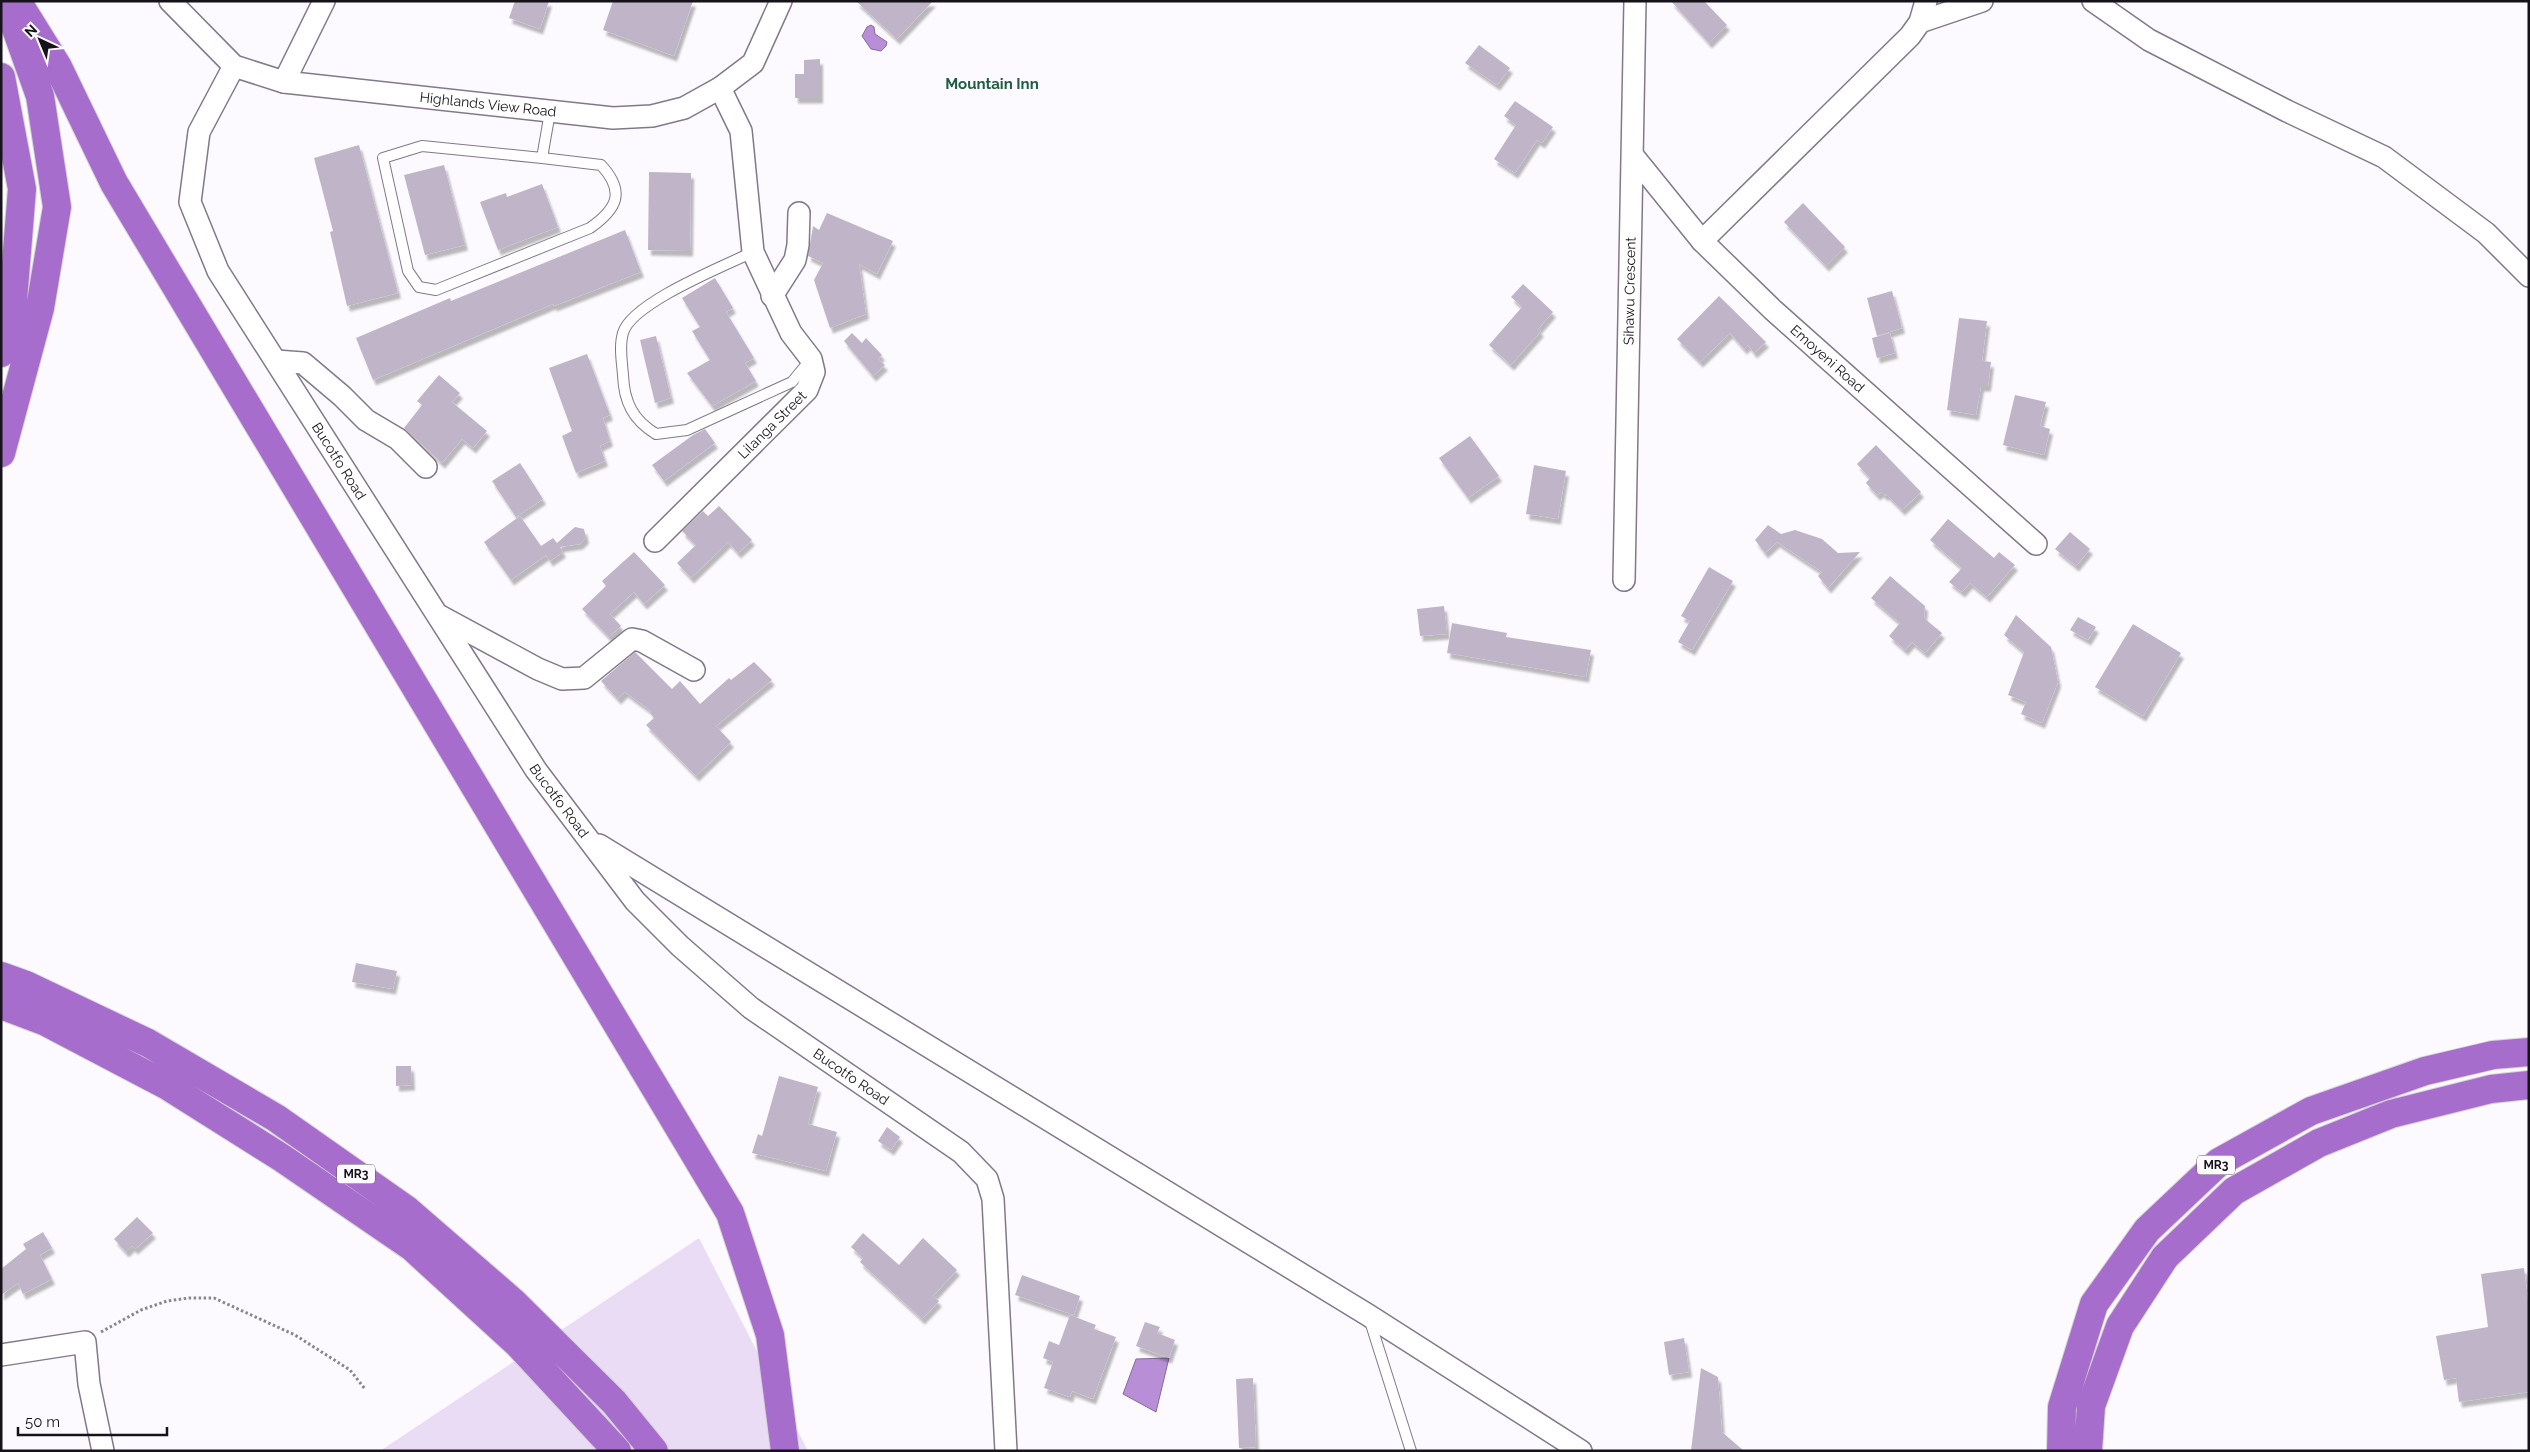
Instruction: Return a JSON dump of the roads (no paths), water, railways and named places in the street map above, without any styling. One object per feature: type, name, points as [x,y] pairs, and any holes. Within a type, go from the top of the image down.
[{"type":"highway","points":[[1,453],[40,308],[57,207],[40,96],[6,1]]},
{"type":"highway","points":[[24,9],[58,67],[114,183],[730,1213],[770,1335],[785,1451]]},
{"type":"highway","points":[[1,77],[22,188],[12,313],[1,353]]},
{"type":"highway","points":[[1,343],[12,313]]},
{"type":"highway","name":"MR3","points":[[1,976],[26,985],[148,1044],[276,1118],[407,1210],[513,1302],[614,1402],[654,1451]]},
{"type":"highway","name":"MR3","points":[[1,1006],[46,1022],[166,1085],[282,1158],[412,1247],[518,1344],[617,1451]]},
{"type":"highway","name":"MR3","points":[[2061,1451],[2062,1407],[2094,1304],[2147,1230],[2219,1162],[2320,1108],[2424,1071],[2493,1055],[2529,1052]]},
{"type":"highway","name":"MR3","points":[[2088,1451],[2091,1406],[2120,1326],[2165,1257],[2234,1191],[2319,1143],[2391,1114],[2490,1089],[2529,1085]]},
{"type":"street","name":"Highlands View Road","points":[[170,1],[234,66],[284,82],[613,118],[652,116],[684,108],[720,88],[753,63],[781,1]]},
{"type":"street","points":[[284,82],[324,1]]},
{"type":"street","name":"Sihawu Crescent","points":[[1624,580],[1634,157],[1635,1]]},
{"type":"street","points":[[1702,241],[1910,36],[1920,22],[1926,1]]},
{"type":"street","points":[[1920,22],[1982,1]]},
{"type":"street","points":[[2093,1],[2149,40],[2287,111],[2384,157],[2486,232],[2529,276]]},
{"type":"street","name":"Bucotfo Road","points":[[234,66],[199,132],[190,202],[218,271],[536,770],[635,901],[680,946],[751,1008],[961,1152],[987,1179],[993,1199],[995,1223],[1006,1451]]},
{"type":"street","points":[[720,88],[741,131],[753,252],[772,296],[791,332],[811,358]]},
{"type":"street","name":"Emoyeni Road","points":[[1634,157],[1702,241],[1773,310],[2036,544]]},
{"type":"street","points":[[772,296],[795,260],[798,245],[798,213]]},
{"type":"street","name":"Lilanga Street","points":[[655,541],[807,390],[814,372],[811,358]]},
{"type":"street","points":[[276,361],[302,363],[342,396],[366,420],[398,439],[426,467]]},
{"type":"street","points":[[437,614],[538,669],[562,679],[584,678],[632,639],[642,641],[694,670]]},
{"type":"street","points":[[590,839],[1368,1315],[1581,1451]]},
{"type":"street","points":[[1,1355],[86,1342],[89,1384],[103,1451]]},
{"type":"lane","points":[[542,158],[550,112]]},
{"type":"lane","points":[[422,146],[542,158],[601,165],[611,176],[616,194],[609,215],[590,228],[436,290],[419,287],[408,271],[383,158],[422,146]]},
{"type":"lane","points":[[753,252],[654,300],[636,314],[623,332],[624,394],[638,421],[656,434],[687,430],[792,382],[811,358]]},
{"type":"lane","points":[[1368,1315],[1411,1451]]},
{"type":"district","name":"Mountain Inn","points":[[992,84]]}]
